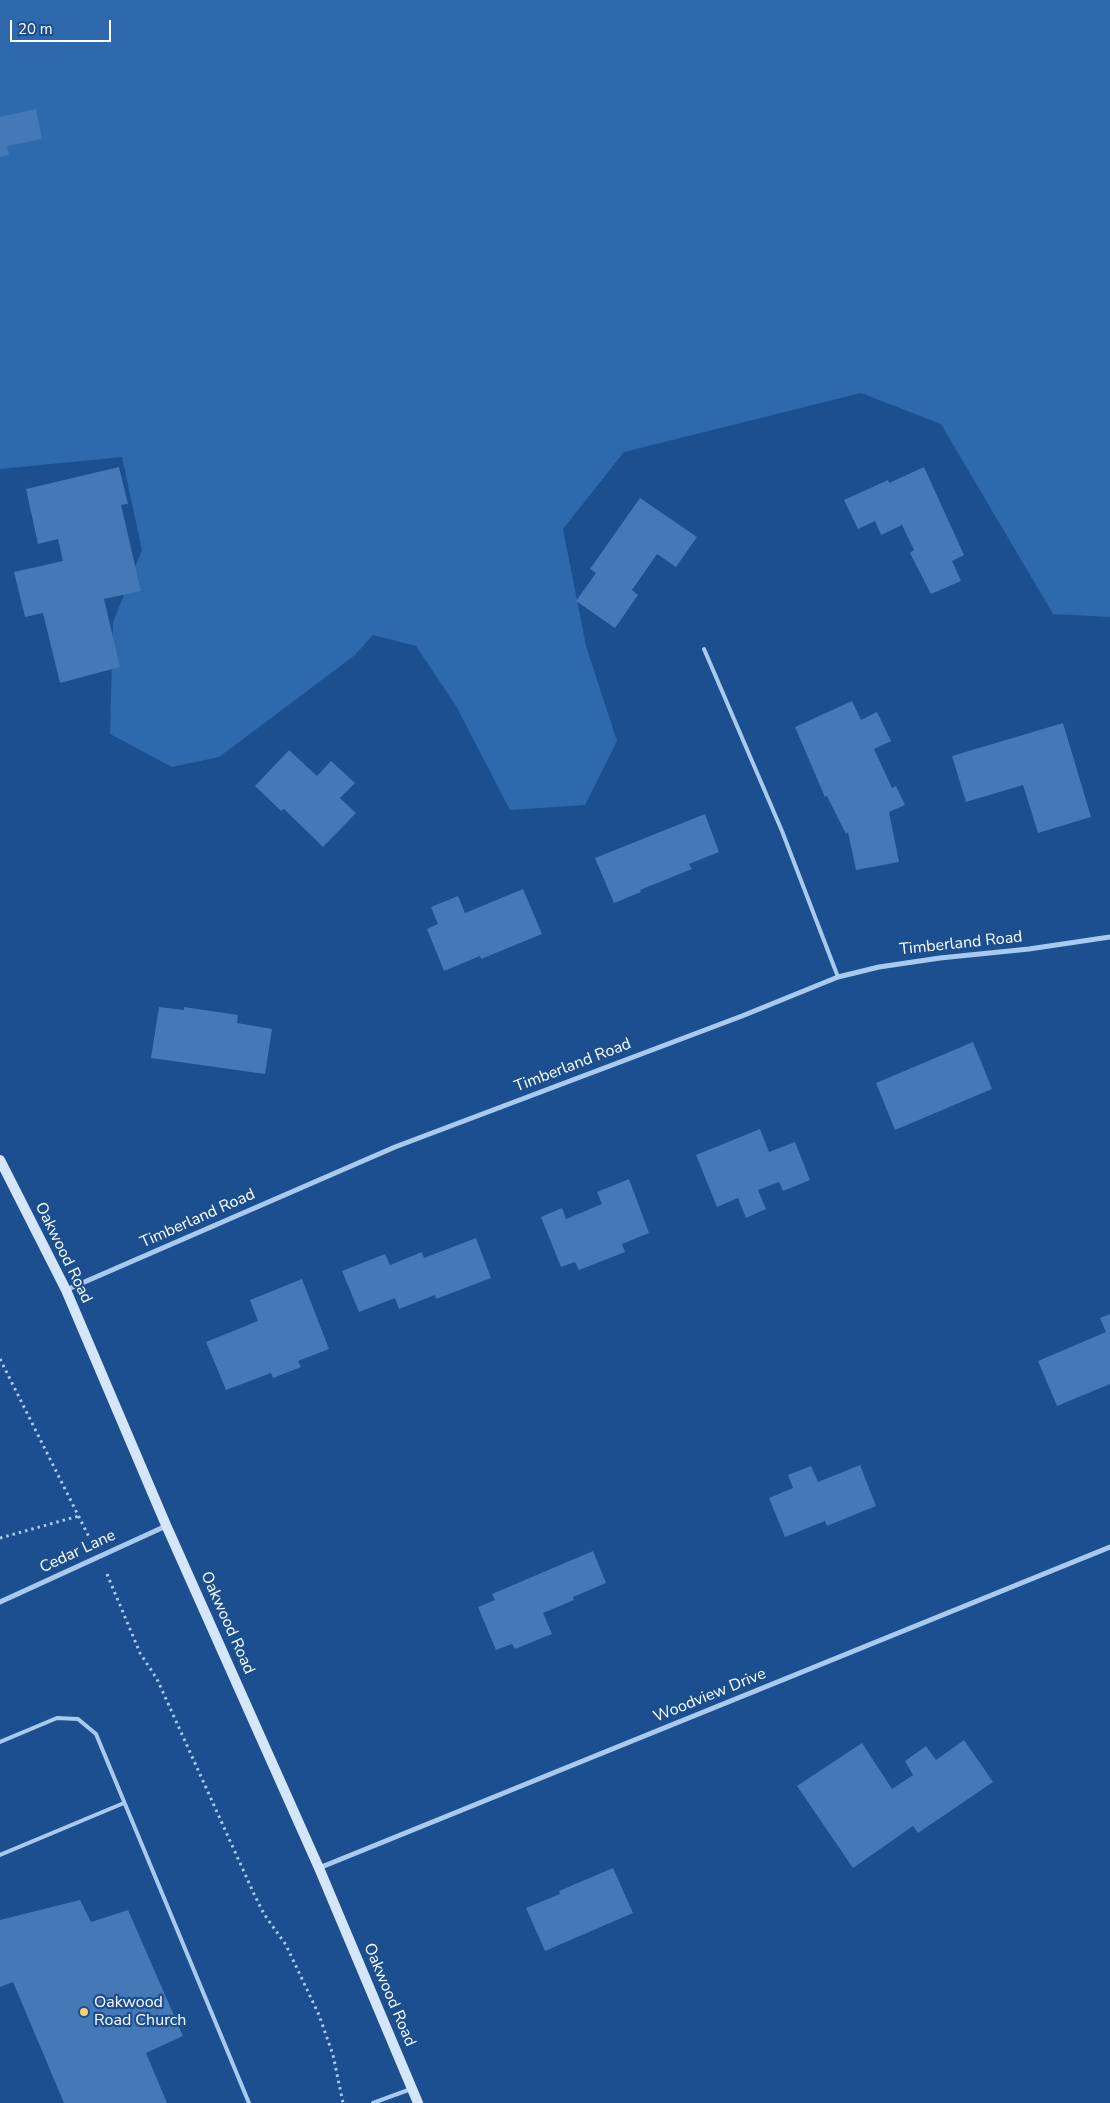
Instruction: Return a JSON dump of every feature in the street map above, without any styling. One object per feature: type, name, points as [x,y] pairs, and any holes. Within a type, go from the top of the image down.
[{"type":"street","name":"Timberland Road","points":[[66,1290],[395,1147],[742,1016],[838,977],[878,966],[1030,949],[1110,937]]},
{"type":"street","name":"Oakwood Road","points":[[0,1160],[66,1290],[166,1525],[319,1868],[418,2103]]},
{"type":"street","name":"Cedar Lane","points":[[0,1602],[166,1525]]},
{"type":"street","name":"Woodview Drive","points":[[319,1868],[1110,1547]]},
{"type":"lane","points":[[704,649],[782,831],[838,977]]},
{"type":"lane","points":[[0,1742],[57,1718],[78,1719],[96,1734],[249,2103]]},
{"type":"lane","points":[[0,1855],[124,1803]]},
{"type":"lane","points":[[373,2103],[412,2089]]},
{"type":"path","points":[[0,1358],[85,1528]]},
{"type":"path","points":[[0,1538],[79,1516]]},
{"type":"path","points":[[112,1584],[140,1653],[157,1680],[254,1894],[264,1914],[286,1945],[319,2014],[333,2055],[343,2103]]},
{"type":"shaded area","points":[[0,0],[1110,0],[1110,617],[1053,614],[941,424],[861,393],[624,452],[563,529],[586,646],[617,741],[585,805],[510,810],[456,706],[416,646],[373,635],[355,655],[219,757],[172,767],[110,734],[113,622],[142,550],[122,457],[0,469]]},
{"type":"building","points":[[36,109],[42,139],[7,146],[9,155],[0,157],[0,117]]},
{"type":"building","points":[[119,467],[128,504],[121,505],[141,591],[104,599],[120,667],[60,683],[43,613],[25,617],[14,572],[63,561],[58,539],[38,544],[26,489]]},
{"type":"building","points":[[924,467],[964,555],[952,561],[961,581],[931,594],[910,553],[914,550],[902,525],[881,535],[875,521],[858,529],[844,500],[888,480],[889,483]]},
{"type":"building","points":[[640,498],[697,537],[676,567],[657,554],[632,590],[638,595],[615,628],[576,601],[596,573],[590,569]]},
{"type":"building","points":[[852,701],[861,720],[877,712],[891,741],[874,749],[892,788],[896,786],[905,805],[889,812],[899,862],[856,870],[848,832],[846,834],[827,796],[825,797],[795,727]]},
{"type":"building","points":[[1063,723],[1091,817],[1038,833],[1023,785],[966,802],[952,756]]},
{"type":"building","points":[[289,750],[317,776],[331,761],[355,783],[340,798],[356,813],[323,847],[284,809],[281,811],[255,786]]},
{"type":"building","points":[[705,814],[719,852],[689,864],[692,869],[640,890],[641,892],[614,903],[595,858]]},
{"type":"building","points":[[523,889],[542,934],[481,959],[480,956],[444,971],[427,929],[438,924],[431,907],[458,896],[465,913]]},
{"type":"building","points":[[159,1007],[184,1010],[184,1007],[238,1015],[237,1023],[272,1029],[265,1074],[151,1058]]},
{"type":"building","points":[[973,1042],[992,1089],[895,1130],[876,1083]]},
{"type":"building","points":[[760,1129],[769,1152],[795,1142],[810,1180],[783,1191],[779,1182],[758,1190],[766,1209],[746,1218],[738,1198],[717,1207],[696,1155]]},
{"type":"building","points":[[629,1179],[649,1233],[622,1244],[625,1252],[579,1270],[575,1262],[561,1267],[541,1217],[562,1208],[566,1219],[602,1204],[597,1192]]},
{"type":"building","points":[[476,1238],[491,1278],[436,1299],[435,1295],[399,1309],[395,1298],[359,1312],[342,1271],[385,1254],[390,1265],[422,1252],[424,1258]]},
{"type":"building","points":[[302,1279],[329,1349],[298,1361],[301,1367],[273,1378],[271,1373],[226,1390],[206,1342],[258,1321],[250,1300]]},
{"type":"building","points":[[1110,1314],[1110,1384],[1057,1406],[1038,1361],[1106,1332],[1100,1318]]},
{"type":"building","points":[[860,1465],[876,1506],[827,1526],[825,1521],[785,1537],[769,1498],[793,1488],[788,1475],[811,1466],[818,1482]]},
{"type":"building","points":[[593,1551],[606,1583],[573,1597],[574,1600],[543,1613],[552,1634],[515,1649],[512,1644],[496,1650],[478,1607],[495,1600],[492,1594]]},
{"type":"building","points":[[964,1740],[993,1782],[918,1833],[913,1826],[853,1868],[797,1786],[862,1743],[892,1789],[913,1775],[905,1761],[926,1746],[936,1760]]},
{"type":"building","points":[[613,1868],[633,1913],[545,1951],[526,1908],[560,1894],[559,1891]]},
{"type":"building","points":[[80,1900],[91,1922],[128,1910],[183,2036],[146,2053],[167,2103],[64,2103],[13,1982],[0,1987],[0,1920]]},
{"type":"place","name":"Oakwood Road Church","points":[[84,2012]]}]
